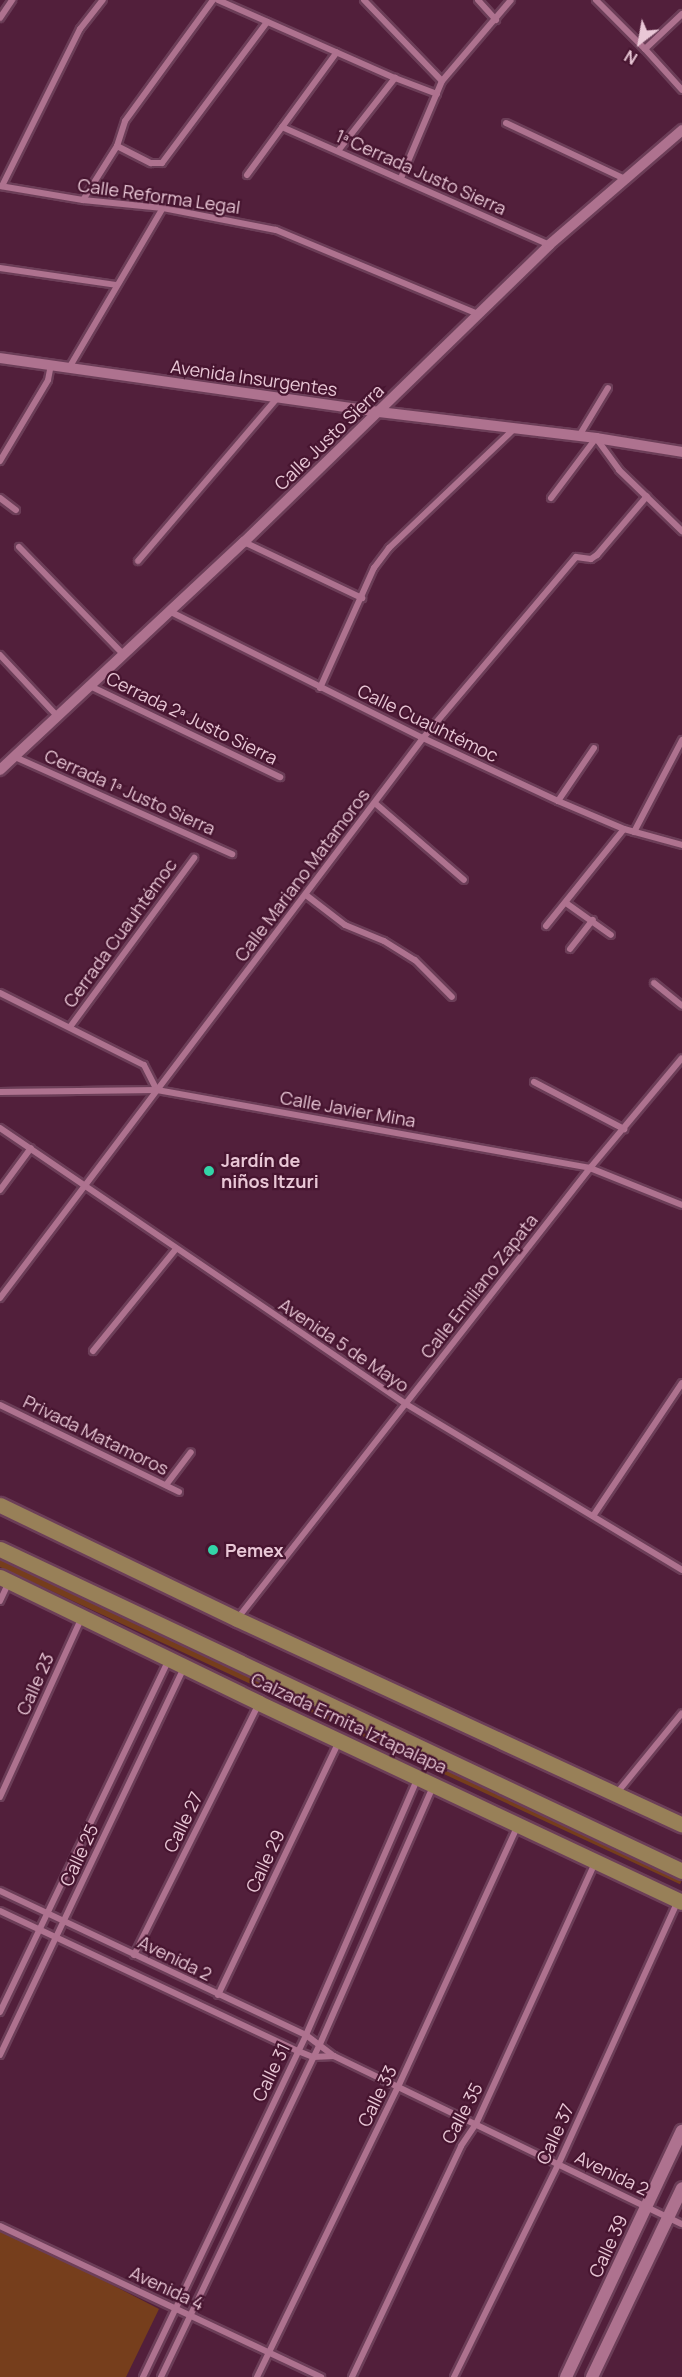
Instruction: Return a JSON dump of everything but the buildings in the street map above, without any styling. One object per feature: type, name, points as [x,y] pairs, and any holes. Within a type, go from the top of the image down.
[{"type":"main road","points":[[0,1505],[237,1619],[682,1826]]},
{"type":"main road","name":"Calzada Ermita Iztapalapa","points":[[0,1549],[682,1871]]},
{"type":"main road","name":"Calzada Ermita Iztapalapa","points":[[5,1579],[259,1703],[680,1901]]},
{"type":"main road","name":"Calle 39","points":[[566,2377],[682,2131]]},
{"type":"main road","points":[[592,2377],[682,2188]]},
{"type":"street","points":[[0,18],[12,0]]},
{"type":"street","points":[[1,186],[80,29],[103,0]]},
{"type":"street","points":[[83,200],[117,146],[125,121],[213,0]]},
{"type":"street","points":[[218,0],[395,78],[437,94]]},
{"type":"street","points":[[364,0],[442,81]]},
{"type":"street","points":[[478,0],[496,20]]},
{"type":"street","points":[[401,178],[442,81],[511,0]]},
{"type":"street","points":[[597,0],[682,90]]},
{"type":"street","points":[[645,49],[682,14]]},
{"type":"street","points":[[117,146],[151,163],[162,163],[267,22]]},
{"type":"street","points":[[247,175],[337,52]]},
{"type":"street","points":[[338,151],[395,78]]},
{"type":"street","points":[[506,123],[626,179]]},
{"type":"street","name":"1ª Cerrada Justo Sierra","points":[[282,127],[549,245]]},
{"type":"street","name":"Calle Justo Sierra","points":[[0,770],[244,542],[549,245],[682,130]]},
{"type":"street","name":"Calle Reforma Legal","points":[[1,186],[83,200],[163,208],[276,230],[478,314]]},
{"type":"street","points":[[69,368],[163,208]]},
{"type":"street","points":[[0,268],[116,285]]},
{"type":"street","name":"Avenida Insurgentes","points":[[0,358],[513,430],[596,438],[682,452]]},
{"type":"street","points":[[0,461],[48,380],[51,365]]},
{"type":"street","points":[[578,436],[608,388]]},
{"type":"street","points":[[138,561],[277,398]]},
{"type":"street","points":[[320,688],[374,568],[389,548],[513,430]]},
{"type":"street","points":[[551,498],[596,438],[619,470],[682,531]]},
{"type":"street","name":"Calle Mariano Matamoros","points":[[0,1298],[423,738],[576,556],[591,559],[597,555],[647,496]]},
{"type":"street","points":[[0,498],[16,510]]},
{"type":"street","points":[[244,542],[362,598]]},
{"type":"street","points":[[19,547],[123,654]]},
{"type":"street","name":"Calle Cuauhtémoc","points":[[169,611],[320,688],[558,801],[624,829],[682,845]]},
{"type":"street","points":[[0,655],[58,717]]},
{"type":"street","name":"Cerrada 2ª Justo Sierra","points":[[90,686],[280,777]]},
{"type":"street","points":[[634,832],[682,740]]},
{"type":"street","points":[[558,801],[594,748]]},
{"type":"street","name":"Cerrada 1ª Justo Sierra","points":[[15,757],[232,854]]},
{"type":"street","points":[[375,804],[464,880]]},
{"type":"street","points":[[546,926],[624,829]]},
{"type":"street","name":"Cerrada Cuauhtémoc","points":[[70,1027],[194,858]]},
{"type":"street","points":[[306,895],[345,925],[384,941],[415,960],[452,997]]},
{"type":"street","points":[[566,903],[611,935]]},
{"type":"street","points":[[570,949],[592,920]]},
{"type":"street","points":[[654,983],[682,1006]]},
{"type":"street","points":[[0,993],[144,1065],[157,1090]]},
{"type":"street","name":"Calle Emiliano Zapata","points":[[237,1619],[590,1168],[682,1059]]},
{"type":"street","points":[[534,1082],[624,1129]]},
{"type":"street","name":"Calle Javier Mina","points":[[0,1092],[157,1090],[590,1168],[682,1205]]},
{"type":"street","name":"Avenida 5 de Mayo","points":[[0,1128],[406,1404],[682,1569]]},
{"type":"street","points":[[0,1190],[31,1148]]},
{"type":"street","points":[[93,1351],[176,1249]]},
{"type":"street","points":[[593,1516],[682,1383]]},
{"type":"street","name":"Privada Matamoros","points":[[0,1405],[179,1492]]},
{"type":"street","points":[[166,1485],[191,1452]]},
{"type":"street","points":[[0,1601],[5,1579]]},
{"type":"street","name":"Calle 23","points":[[0,1797],[82,1617]]},
{"type":"street","name":"Calle 25","points":[[0,2012],[169,1659]]},
{"type":"street","name":"Calle 25","points":[[0,2055],[185,1667]]},
{"type":"street","name":"Calle 27","points":[[134,1955],[259,1703]]},
{"type":"street","points":[[615,1795],[682,1713]]},
{"type":"street","name":"Calle 29","points":[[218,1995],[340,1740]]},
{"type":"street","name":"Calle 31","points":[[143,2377],[306,2036],[418,1777]]},
{"type":"street","name":"Calle 31","points":[[161,2377],[320,2044],[433,1785]]},
{"type":"street","name":"Calle 33","points":[[257,2377],[398,2087],[518,1825]]},
{"type":"street","name":"Calle 35","points":[[352,2377],[461,2145],[476,2124],[596,1861]]},
{"type":"street","name":"Avenida 2","points":[[0,1891],[306,2036],[334,2056],[682,2224]]},
{"type":"street","name":"Calle 37","points":[[454,2377],[558,2163],[680,1901]]},
{"type":"street","name":"Avenida 2","points":[[0,1911],[298,2051],[313,2057],[334,2056]]},
{"type":"street","name":"Avenida 4","points":[[0,2226],[321,2377]]},
{"type":"shaded area","points":[[0,1556],[682,1874],[680,1884],[0,1567]]},
{"type":"shaded area","points":[[0,2227],[159,2309],[126,2377],[0,2377]]},
{"type":"place","name":"Jardín de niños Itzuri","points":[[209,1171]]},
{"type":"place","name":"Pemex","points":[[213,1550]]}]
